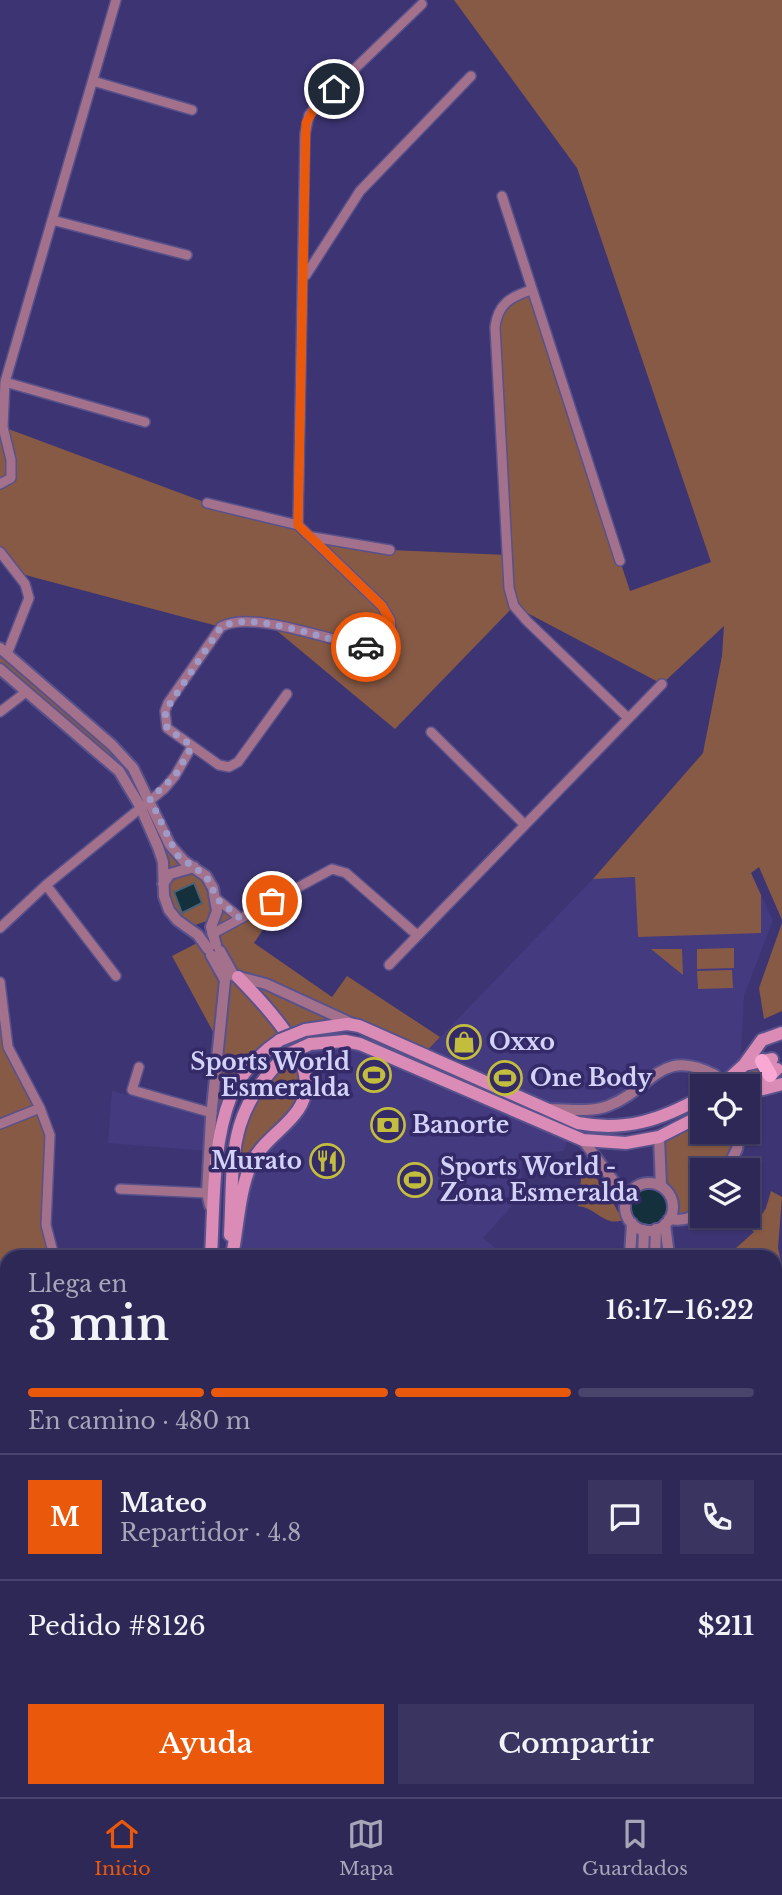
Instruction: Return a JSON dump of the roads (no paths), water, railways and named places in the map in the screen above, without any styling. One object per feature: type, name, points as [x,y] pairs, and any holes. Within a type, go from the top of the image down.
[{"type":"main road","points":[[231,1250],[254,1158],[300,1107],[305,1082],[301,1063],[282,1025],[232,978]]},
{"type":"main road","points":[[211,1250],[221,1138],[231,1095],[247,1070],[280,1041],[305,1030],[347,1024],[359,1026],[578,1124],[622,1127],[650,1122],[690,1103]]},
{"type":"main road","points":[[734,1074],[744,1065],[762,1040],[782,1033]]},
{"type":"main road","points":[[230,1250],[233,1162],[242,1115],[248,1099],[286,1055],[310,1044],[345,1041],[360,1044],[583,1140],[626,1143],[659,1137],[690,1121]]},
{"type":"main road","points":[[744,1065],[775,1062]]},
{"type":"main road","points":[[760,1081],[775,1062]]},
{"type":"street","points":[[0,484],[10,478],[12,469],[3,427],[5,382],[116,0]]},
{"type":"street","points":[[298,525],[305,277],[305,134],[309,115],[422,5]]},
{"type":"street","points":[[305,277],[360,191],[471,76]]},
{"type":"street","points":[[93,81],[192,110]]},
{"type":"street","points":[[502,196],[620,561]]},
{"type":"street","points":[[52,220],[187,255]]},
{"type":"street","points":[[531,290],[512,297],[502,305],[495,327],[509,588],[514,606],[527,621],[628,718]]},
{"type":"street","points":[[5,382],[145,422]]},
{"type":"street","points":[[207,503],[298,525],[382,606],[390,620],[391,634],[382,645],[371,647],[270,625],[232,621],[221,627],[165,711],[167,728],[219,765],[229,767],[238,762],[287,694]]},
{"type":"street","points":[[312,536],[390,550]]},
{"type":"street","points":[[0,552],[25,584],[29,598],[4,651],[123,755],[145,803],[170,845],[206,876],[218,900],[240,918]]},
{"type":"street","points":[[0,669],[119,771],[145,803],[163,862],[163,884],[169,910],[177,920],[214,947],[232,978],[212,1113],[207,1193],[213,1219]]},
{"type":"street","points":[[389,965],[662,684]]},
{"type":"street","points":[[40,703],[49,690]]},
{"type":"street","points":[[0,712],[26,692]]},
{"type":"street","points":[[431,732],[525,825]]},
{"type":"street","points":[[0,928],[46,885],[175,776],[192,746]]},
{"type":"street","points":[[163,884],[170,874],[194,867]]},
{"type":"street","points":[[214,947],[240,918],[332,869],[346,873],[417,935]]},
{"type":"street","points":[[46,885],[116,976]]},
{"type":"street","points":[[214,947],[214,919],[218,900]]},
{"type":"street","points":[[189,927],[206,924],[214,919]]},
{"type":"street","points":[[232,978],[266,984],[359,1026]]},
{"type":"street","points":[[0,982],[8,1047],[40,1108],[50,1135],[46,1225],[52,1250]]},
{"type":"street","points":[[545,1108],[591,1110],[608,1106],[651,1075],[679,1065],[698,1066],[710,1074]]},
{"type":"street","points":[[139,1067],[132,1090],[212,1113]]},
{"type":"street","points":[[0,1124],[40,1108]]},
{"type":"street","points":[[644,1250],[672,1200],[661,1186],[659,1137]]},
{"type":"street","points":[[583,1140],[626,1198]]},
{"type":"street","points":[[629,1250],[632,1223],[626,1214],[626,1198],[643,1183],[661,1186]]},
{"type":"street","points":[[120,1189],[207,1193]]},
{"type":"street","points":[[632,1223],[658,1226],[690,1219]]},
{"type":"street","points":[[658,1226],[668,1250]]},
{"type":"street","points":[[657,1250],[658,1226]]},
{"type":"water","points":[[194,883],[202,903],[182,913],[174,892]]},
{"type":"water","points":[[649,1182],[666,1189],[673,1206],[666,1223],[649,1230],[632,1223],[625,1206],[632,1189]]},
{"type":"place","name":"Oxxo","points":[[464,1042]]},
{"type":"place","name":"Sports World Esmeralda","points":[[374,1075]]},
{"type":"place","name":"One Body","points":[[505,1078]]},
{"type":"place","name":"Banorte","points":[[388,1125]]},
{"type":"place","name":"Murato","points":[[327,1161]]},
{"type":"place","name":"Sports World - Zona Esmeralda","points":[[415,1180]]}]
